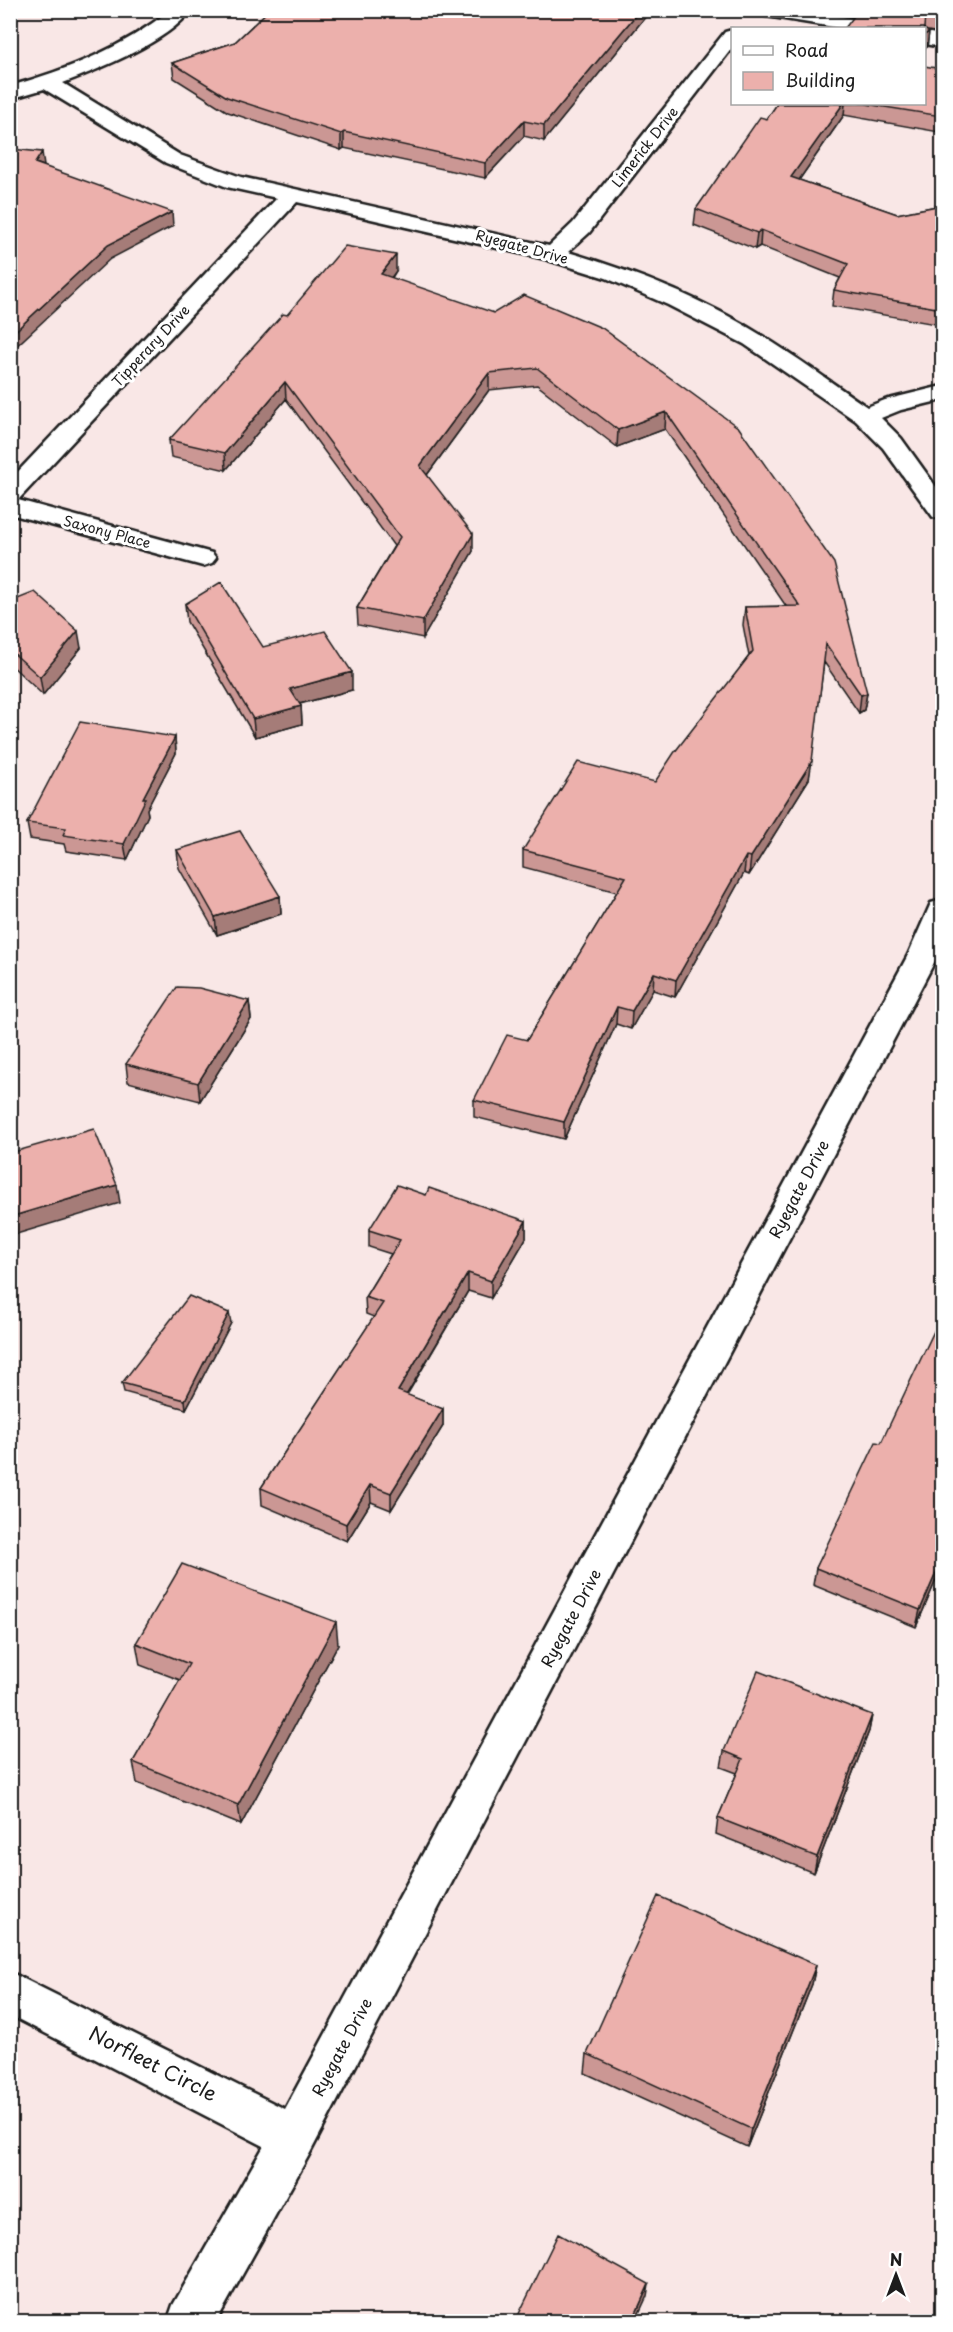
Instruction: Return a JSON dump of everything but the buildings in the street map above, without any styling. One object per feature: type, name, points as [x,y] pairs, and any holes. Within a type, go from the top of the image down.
[{"type":"street","points":[[10,93],[47,82],[105,57],[165,25],[182,10]]},
{"type":"street","points":[[739,27],[753,10]]},
{"type":"street","points":[[766,10],[865,27]]},
{"type":"street","name":"Limerick Drive","points":[[553,254],[580,228],[731,37]]},
{"type":"street","points":[[926,38],[942,41]]},
{"type":"street","name":"Ryegate Drive","points":[[47,82],[173,159],[235,182],[495,239],[553,254],[614,273],[676,300],[752,339],[865,416],[892,443],[942,512]]},
{"type":"street","name":"Tipperary Drive","points":[[10,495],[291,196]]},
{"type":"street","points":[[865,416],[893,405],[942,393]]},
{"type":"street","name":"Saxony Place","points":[[10,507],[202,558]]},
{"type":"street","name":"Ryegate Drive","points":[[190,2322],[294,2137],[923,955],[942,910]]},
{"type":"street","name":"Norfleet Circle","points":[[10,1992],[294,2137]]}]
